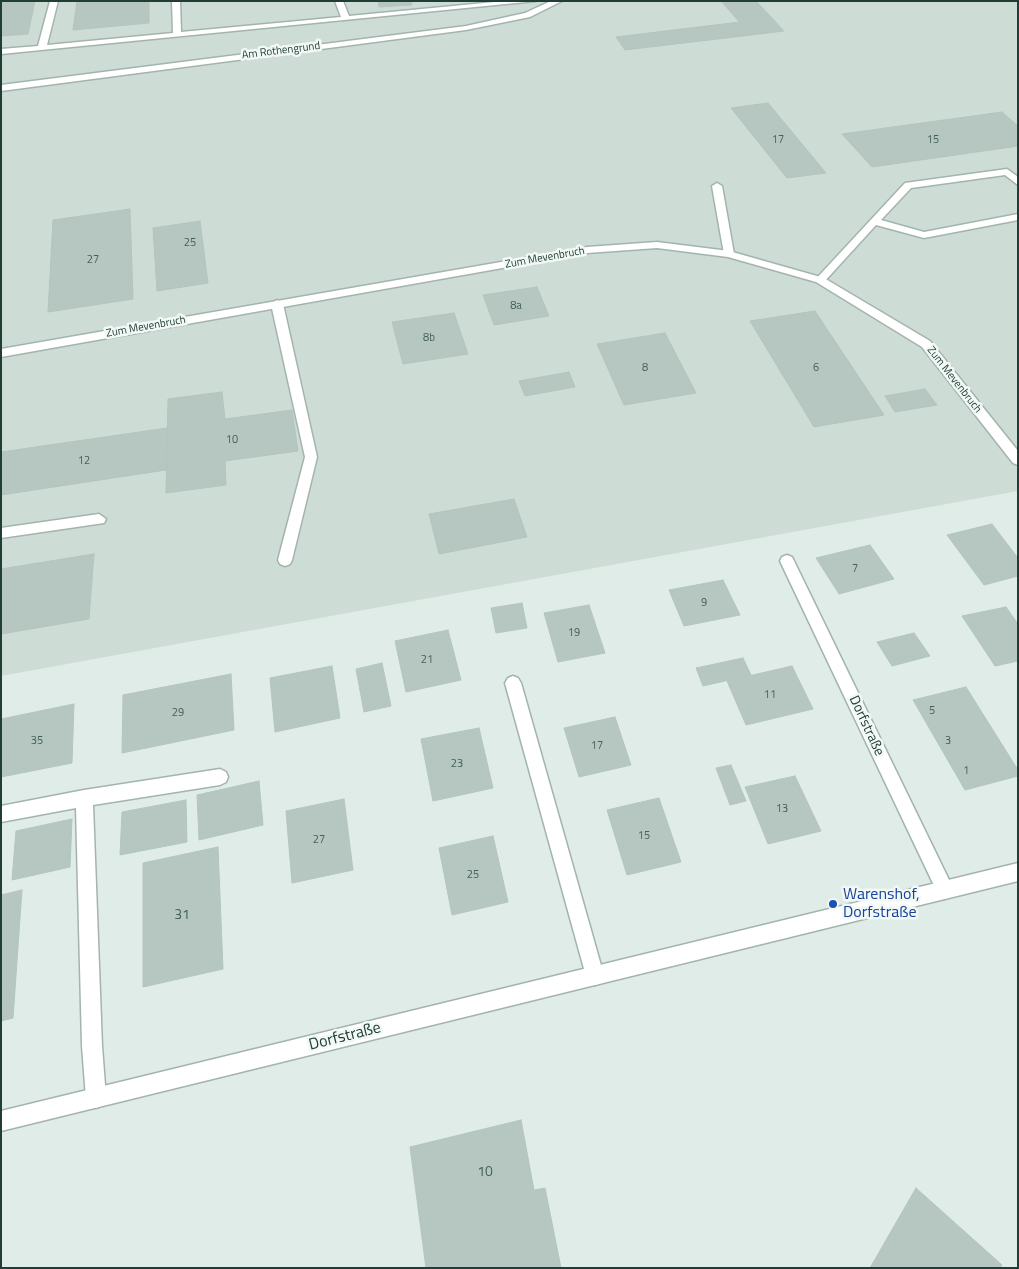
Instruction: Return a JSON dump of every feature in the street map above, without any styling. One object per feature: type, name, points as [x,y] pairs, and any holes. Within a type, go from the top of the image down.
[{"type":"street","points":[[42,48],[54,1]]},
{"type":"street","points":[[176,1],[177,35]]},
{"type":"street","points":[[339,1],[346,19]]},
{"type":"street","points":[[1,52],[532,1]]},
{"type":"street","name":"Am Rothengrund","points":[[1,88],[466,28],[527,15],[558,1]]},
{"type":"street","points":[[820,280],[908,185],[1007,172],[1018,182]]},
{"type":"street","points":[[717,186],[728,254]]},
{"type":"street","points":[[873,221],[924,235],[1018,217]]},
{"type":"street","name":"Zum Mevenbruch","points":[[1,353],[587,250],[657,245],[728,254],[820,280],[926,344],[1018,460]]},
{"type":"street","points":[[276,304],[311,457],[285,560]]},
{"type":"street","points":[[1,533],[99,519]]},
{"type":"street","name":"Dorfstraße","points":[[787,561],[945,890]]},
{"type":"street","points":[[513,682],[595,976]]},
{"type":"street","points":[[1,814],[84,798],[220,777]]},
{"type":"street","points":[[84,798],[92,1046],[96,1098]]},
{"type":"street","name":"Dorfstraße","points":[[1,1121],[1018,872]]},
{"type":"shaded area","points":[[1,1],[1018,1],[1018,491],[1,676]]},
{"type":"building","points":[[1,1],[35,1],[28,34],[1,36]]},
{"type":"building","points":[[77,1],[149,1],[149,23],[73,30]]},
{"type":"building","points":[[378,1],[411,1],[412,5],[379,7]]},
{"type":"building","points":[[721,1],[756,1],[784,31],[751,35]]},
{"type":"building","points":[[740,22],[751,35],[625,50],[616,37]]},
{"type":"building","points":[[768,103],[826,173],[787,178],[731,108]]},
{"type":"building","points":[[1002,112],[1018,126],[1018,146],[872,167],[842,134]]},
{"type":"building","points":[[130,209],[133,299],[48,312],[53,220]]},
{"type":"building","points":[[200,221],[208,283],[157,291],[153,228]]},
{"type":"building","points":[[537,287],[549,316],[494,325],[483,295]]},
{"type":"building","points":[[815,311],[884,415],[814,427],[750,321]]},
{"type":"building","points":[[454,313],[468,354],[403,364],[392,322]]},
{"type":"building","points":[[665,333],[696,393],[624,405],[597,344]]},
{"type":"building","points":[[569,372],[575,387],[525,396],[519,381]]},
{"type":"building","points":[[925,389],[937,405],[895,412],[885,396]]},
{"type":"building","points":[[222,392],[225,419],[292,410],[298,451],[225,461],[226,485],[166,493],[168,399]]},
{"type":"building","points":[[167,428],[166,470],[1,495],[1,452]]},
{"type":"building","points":[[514,499],[527,537],[439,554],[429,514]]},
{"type":"building","points":[[992,524],[1018,558],[1018,576],[984,585],[947,535]]},
{"type":"building","points":[[870,545],[894,579],[839,594],[816,558]]},
{"type":"building","points":[[94,554],[89,619],[1,634],[1,569]]},
{"type":"building","points":[[723,580],[740,615],[684,626],[669,590]]},
{"type":"building","points":[[522,603],[527,628],[496,633],[491,608]]},
{"type":"building","points":[[589,605],[605,653],[558,662],[544,613]]},
{"type":"building","points":[[1006,607],[1018,624],[1018,661],[995,666],[962,616]]},
{"type":"building","points":[[448,630],[461,680],[406,692],[395,641]]},
{"type":"building","points":[[914,633],[930,656],[892,666],[877,642]]},
{"type":"building","points":[[743,658],[751,675],[703,686],[696,668]]},
{"type":"building","points":[[382,663],[391,706],[364,712],[356,669]]},
{"type":"building","points":[[332,666],[340,718],[275,732],[270,678]]},
{"type":"building","points":[[792,666],[813,709],[746,725],[727,681]]},
{"type":"building","points":[[231,674],[234,730],[122,753],[123,695]]},
{"type":"building","points":[[966,687],[1018,770],[1018,776],[965,790],[913,700]]},
{"type":"building","points":[[74,704],[72,763],[1,777],[1,719]]},
{"type":"building","points":[[615,717],[631,765],[579,777],[564,728]]},
{"type":"building","points":[[479,728],[493,788],[433,801],[421,739]]},
{"type":"building","points":[[731,765],[746,801],[730,805],[716,768]]},
{"type":"building","points":[[795,776],[821,831],[768,844],[745,787]]},
{"type":"building","points":[[259,781],[263,825],[199,840],[197,795]]},
{"type":"building","points":[[659,798],[681,862],[627,875],[607,810]]},
{"type":"building","points":[[344,799],[353,870],[292,883],[286,811]]},
{"type":"building","points":[[186,800],[187,842],[120,855],[122,812]]},
{"type":"building","points":[[72,819],[70,867],[12,880],[16,831]]},
{"type":"building","points":[[493,836],[508,902],[452,915],[439,848]]},
{"type":"building","points":[[218,847],[223,969],[143,987],[143,863]]},
{"type":"building","points":[[22,890],[13,1018],[1,1021],[1,895]]},
{"type":"building","points":[[521,1120],[534,1190],[545,1188],[561,1268],[426,1268],[410,1147]]},
{"type":"building","points":[[916,1188],[1002,1265],[1000,1268],[870,1268]]},
{"type":"place","name":"Warenshof, Dorfstraße","points":[[833,904]]}]
